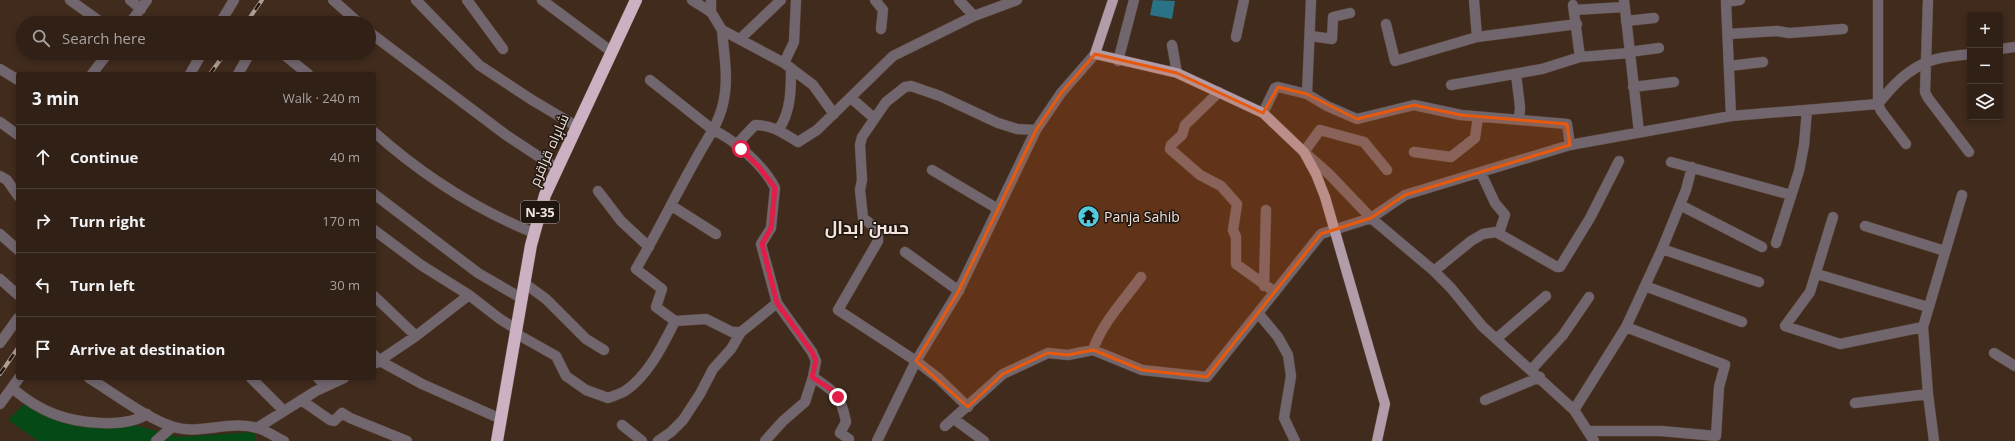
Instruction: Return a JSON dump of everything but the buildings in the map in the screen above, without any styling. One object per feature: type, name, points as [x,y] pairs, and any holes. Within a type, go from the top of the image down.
[{"type":"highway","name":"شاہراہ قراقرم","points":[[496,441],[521,298],[534,233],[545,195],[556,168],[636,0]]},
{"type":"main road","points":[[1113,0],[1095,54],[1118,61],[1177,73],[1219,92],[1263,113],[1304,152],[1316,174],[1335,229],[1385,404],[1377,441]]},
{"type":"street","points":[[70,0],[92,16]]},
{"type":"street","points":[[130,0],[141,9]]},
{"type":"street","points":[[136,16],[147,0]]},
{"type":"street","points":[[224,16],[234,0]]},
{"type":"street","points":[[333,0],[352,16]]},
{"type":"street","points":[[416,0],[479,65],[532,100],[576,126]]},
{"type":"street","points":[[467,0],[503,49]]},
{"type":"street","points":[[542,0],[612,52]]},
{"type":"street","points":[[692,0],[711,12],[722,30],[726,84],[723,104],[713,130],[696,158],[672,206],[636,269],[662,289],[656,307],[674,321],[706,319],[732,332],[741,332]]},
{"type":"street","points":[[711,0],[711,12]]},
{"type":"street","points":[[740,39],[782,0]]},
{"type":"street","points":[[779,129],[786,119],[791,93],[787,66],[794,42],[796,0]]},
{"type":"street","points":[[875,0],[883,10],[881,29]]},
{"type":"street","points":[[959,0],[974,16]]},
{"type":"street","points":[[736,145],[755,125],[767,125],[779,129],[798,142],[817,130],[893,56],[974,16],[1016,0]]},
{"type":"street","points":[[1118,61],[1134,0]]},
{"type":"street","points":[[1236,37],[1244,0]]},
{"type":"street","points":[[1307,94],[1311,36],[1311,0]]},
{"type":"street","points":[[1474,0],[1477,37]]},
{"type":"street","points":[[1731,116],[1726,1],[1740,0]]},
{"type":"street","points":[[1878,0],[1878,104],[1881,111],[1906,144]]},
{"type":"street","points":[[1928,0],[1925,92],[1969,152]]},
{"type":"street","points":[[1580,57],[1574,8],[1624,4],[1639,132]]},
{"type":"street","points":[[1311,36],[1332,39],[1333,17],[1350,13]]},
{"type":"street","points":[[1626,21],[1654,18]]},
{"type":"street","points":[[1386,24],[1395,61],[1477,37],[1577,24]]},
{"type":"street","points":[[1728,34],[1776,31],[1789,33],[1843,29]]},
{"type":"street","points":[[722,30],[787,66],[813,85],[834,114]]},
{"type":"street","points":[[376,37],[500,131],[556,168]]},
{"type":"street","points":[[1172,45],[1177,73]]},
{"type":"street","points":[[2003,49],[2015,47]]},
{"type":"street","points":[[1451,85],[1542,69],[1580,57],[1659,48]]},
{"type":"street","points":[[877,441],[916,361],[958,291],[1036,130],[1061,93],[1095,54]]},
{"type":"street","points":[[945,426],[968,407],[1003,374],[1048,353],[1068,355],[1093,350],[1142,370],[1207,377],[1321,234],[1370,218],[1405,195],[1570,146],[1639,132],[1731,116],[1878,104],[1902,76],[1926,63],[1967,55]]},
{"type":"street","points":[[94,72],[103,60]]},
{"type":"street","points":[[191,72],[198,60]]},
{"type":"street","points":[[239,72],[246,60]]},
{"type":"street","points":[[291,60],[306,72]]},
{"type":"street","points":[[1729,66],[1763,62]]},
{"type":"street","points":[[0,69],[16,79]]},
{"type":"street","points":[[1516,74],[1520,107],[1519,120]]},
{"type":"street","points":[[650,80],[713,130],[724,135],[736,145],[759,167],[775,188],[771,228],[762,244],[777,303],[812,352],[816,361],[805,402],[782,421],[765,441]]},
{"type":"street","points":[[1633,87],[1674,82]]},
{"type":"street","points":[[968,407],[938,378],[916,361],[838,310],[878,241],[879,236],[876,229],[863,218],[860,190],[862,180],[860,145],[862,137],[886,102],[904,87],[911,86],[940,96],[998,124],[1017,129],[1036,130]]},
{"type":"street","points":[[1263,113],[1275,88],[1307,94],[1327,106],[1357,119],[1414,105],[1461,115],[1566,124],[1570,146]]},
{"type":"street","points":[[1219,92],[1184,125],[1182,135],[1170,145],[1170,149],[1200,175],[1221,186],[1234,199],[1237,204],[1233,230],[1236,237],[1236,264],[1264,286],[1275,292]]},
{"type":"street","points":[[851,98],[874,118]]},
{"type":"street","points":[[1776,243],[1800,171],[1807,110]]},
{"type":"street","points":[[1414,152],[1451,157],[1475,138],[1478,117]]},
{"type":"street","points":[[0,122],[16,134]]},
{"type":"street","points":[[1387,170],[1364,142],[1320,130],[1304,152],[1329,174],[1370,218],[1434,271],[1482,326],[1540,377],[1574,410],[1594,441]]},
{"type":"street","points":[[376,134],[395,151],[437,182],[517,226],[534,233]]},
{"type":"street","points":[[1434,271],[1471,241],[1483,234],[1499,233],[1557,267],[1560,267],[1590,218],[1619,161]]},
{"type":"street","points":[[1671,162],[1791,195]]},
{"type":"street","points":[[1574,410],[1626,326],[1662,249],[1680,204],[1692,167]]},
{"type":"street","points":[[932,170],[998,209]]},
{"type":"street","points":[[1481,173],[1495,203],[1505,215],[1499,233]]},
{"type":"street","points":[[0,176],[7,180],[16,193]]},
{"type":"street","points":[[598,191],[621,221],[649,247]]},
{"type":"street","points":[[1934,441],[1928,394],[1923,327],[1962,195]]},
{"type":"street","points":[[376,196],[478,272],[521,298]]},
{"type":"street","points":[[1680,204],[1762,247]]},
{"type":"street","points":[[672,206],[716,234]]},
{"type":"street","points":[[1264,286],[1266,210]]},
{"type":"street","points":[[1833,216],[1817,274],[1810,292],[1784,326],[1840,344],[1923,327]]},
{"type":"street","points":[[1865,226],[1945,251]]},
{"type":"street","points":[[376,231],[421,265],[469,296],[516,331],[556,356],[566,376],[586,390],[608,398],[625,391],[644,372],[662,345],[674,321]]},
{"type":"street","points":[[0,234],[16,248]]},
{"type":"street","points":[[1662,249],[1759,282]]},
{"type":"street","points":[[905,252],[958,291]]},
{"type":"street","points":[[1817,274],[1928,307]]},
{"type":"street","points":[[1093,350],[1096,341],[1141,277]]},
{"type":"street","points":[[0,279],[16,293]]},
{"type":"street","points":[[524,283],[546,299],[586,339],[604,350]]},
{"type":"street","points":[[1645,286],[1742,322]]},
{"type":"street","points":[[376,360],[416,336],[469,296]]},
{"type":"street","points":[[1496,339],[1546,296]]},
{"type":"street","points":[[1531,370],[1563,335],[1589,297]]},
{"type":"street","points":[[376,298],[416,336]]},
{"type":"street","points":[[658,441],[684,420],[713,368],[731,349],[741,332],[777,303]]},
{"type":"street","points":[[1258,313],[1278,337],[1288,355],[1291,376],[1284,418],[1295,441]]},
{"type":"street","points":[[0,343],[16,321]]},
{"type":"street","points":[[1588,431],[1661,431],[1716,436],[1719,387],[1725,365],[1626,326]]},
{"type":"street","points":[[1994,353],[2015,366]]},
{"type":"street","points":[[376,360],[422,384],[501,418]]},
{"type":"street","points":[[812,377],[835,392],[838,397],[846,422],[840,433],[849,439]]},
{"type":"street","points":[[1484,400],[1540,377]]},
{"type":"street","points":[[0,404],[18,380]]},
{"type":"street","points":[[92,380],[147,414],[172,427],[184,429],[232,426],[257,428],[284,441]]},
{"type":"street","points":[[253,380],[284,411]]},
{"type":"street","points":[[320,380],[326,386]]},
{"type":"street","points":[[257,428],[301,400],[340,380]]},
{"type":"street","points":[[12,388],[29,402],[54,414],[82,421],[116,422],[140,419],[147,414]]},
{"type":"street","points":[[1855,403],[1928,394]]},
{"type":"street","points":[[301,400],[330,420],[334,421],[342,413],[345,413],[350,418],[407,441]]},
{"type":"street","points":[[954,419],[984,441]]},
{"type":"street","points":[[622,425],[642,441]]},
{"type":"street","points":[[156,441],[172,427]]},
{"type":"highlighted area","points":[[1095,54],[1177,73],[1263,113],[1278,87],[1307,94],[1357,119],[1414,105],[1461,115],[1567,124],[1570,145],[1405,195],[1371,218],[1321,234],[1207,377],[1142,370],[1093,350],[1068,355],[1048,353],[1003,374],[968,407],[916,361],[958,292],[1036,130],[1061,93]]},
{"type":"green space","points":[[24,404],[56,418],[93,428],[127,423],[179,437],[254,432],[256,441],[38,441],[8,420]]},
{"type":"water","points":[[1153,0],[1175,1],[1172,19],[1150,15]]},
{"type":"railway","points":[[251,16],[262,0]]},
{"type":"railway","points":[[211,72],[220,60]]},
{"type":"railway","points":[[0,374],[16,351]]},
{"type":"place","name":"Panja Sahib","points":[[1088,217]]},
{"type":"district","name":"حسن ابدال","points":[[867,228]]},
{"type":"route","points":[[741,149],[759,167],[775,188],[771,228],[762,244],[777,303],[812,352],[816,361],[812,377],[835,392],[838,397]]}]
